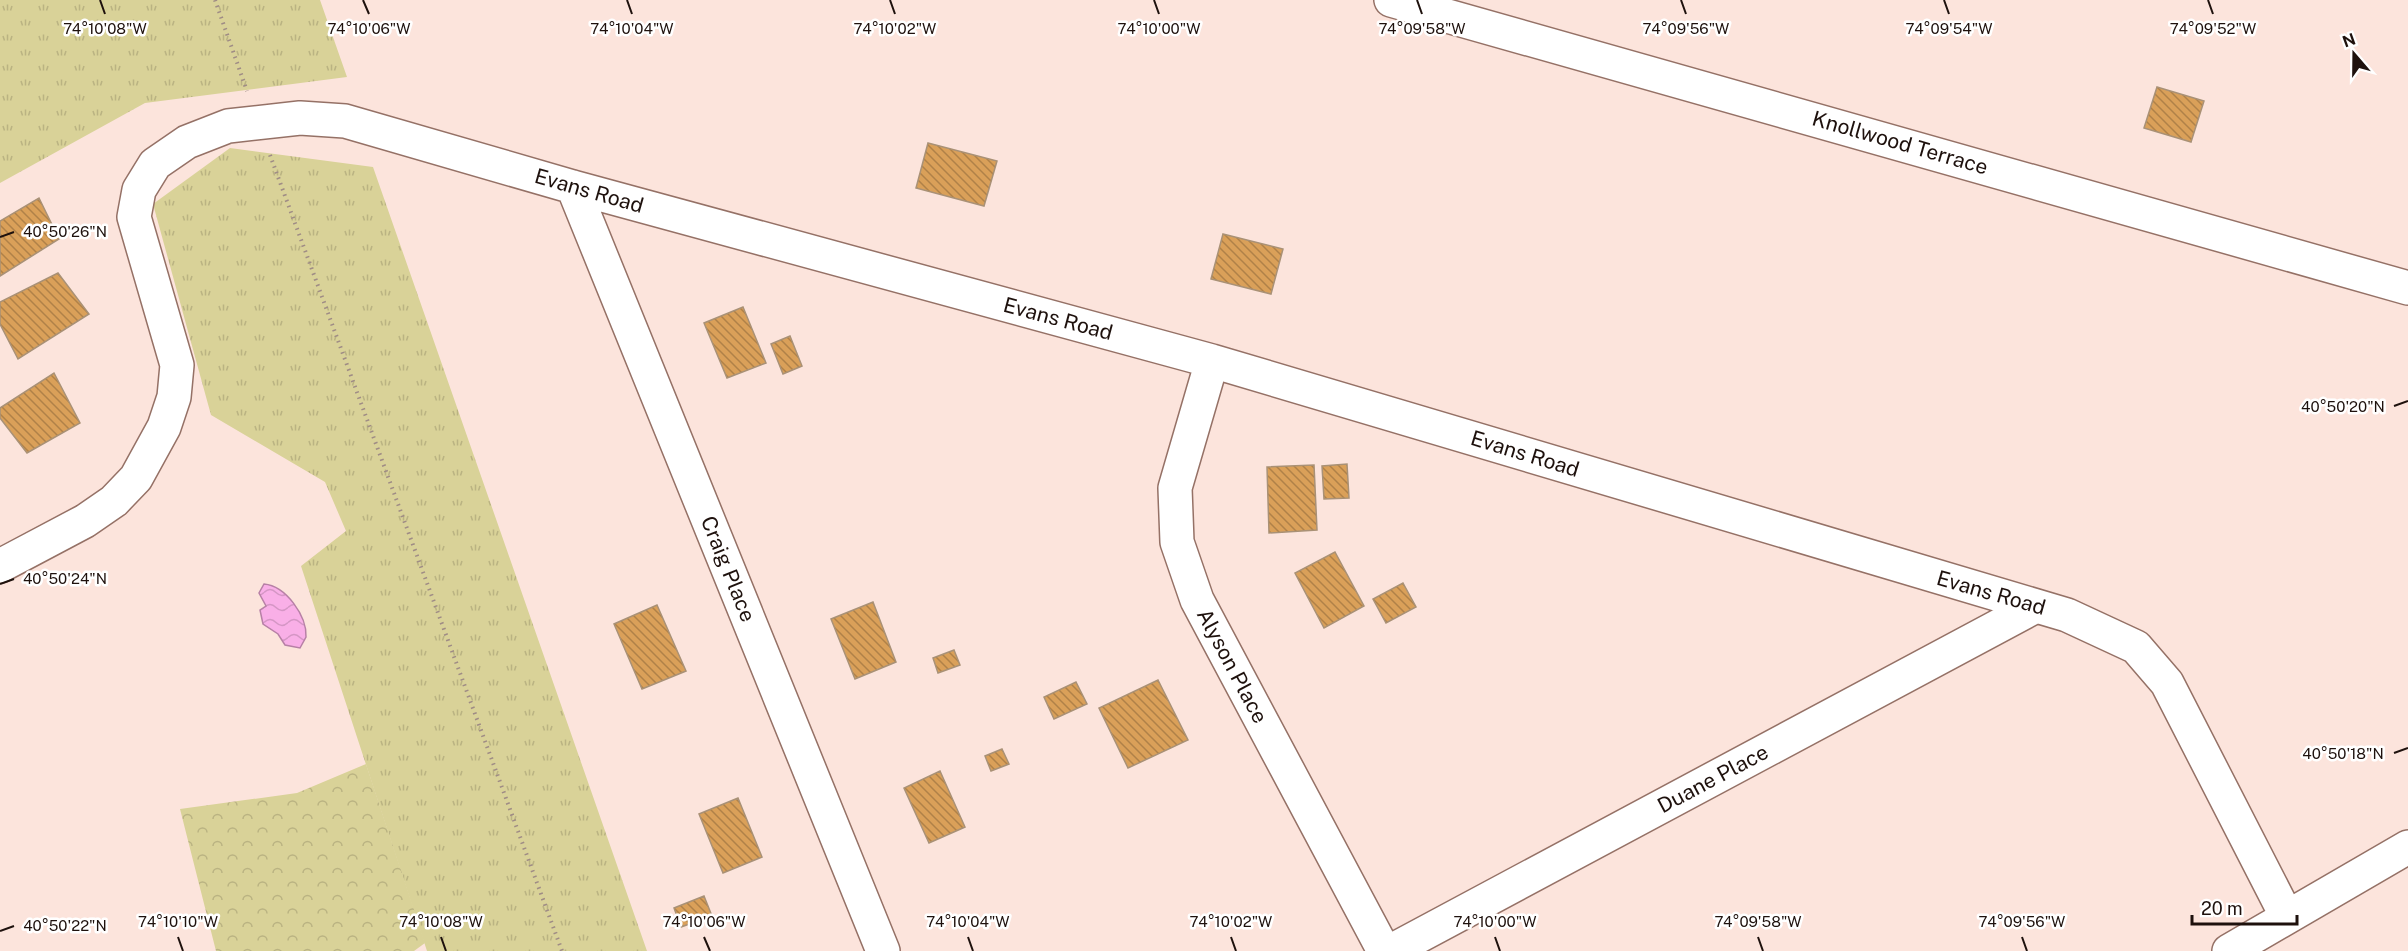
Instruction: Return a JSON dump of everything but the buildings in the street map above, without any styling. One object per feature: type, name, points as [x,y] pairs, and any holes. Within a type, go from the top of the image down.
[{"type":"street","name":"Knollwood Terrace","points":[[1391,0],[2408,288]]},
{"type":"street","name":"Evans Road","points":[[0,566],[85,521],[114,501],[136,478],[151,454],[174,397],[177,364],[134,217],[139,190],[155,164],[187,142],[228,126],[300,118],[345,121],[573,187],[1212,361],[2067,615],[2136,647],[2167,683],[2287,917]]},
{"type":"street","name":"Craig Place","points":[[573,187],[883,951]]},
{"type":"street","name":"Alyson Place","points":[[1212,361],[1175,488],[1177,542],[1197,600],[1384,951]]},
{"type":"street","name":"Duane Place","points":[[1391,951],[2036,606]]},
{"type":"street","points":[[2229,951],[2408,847]]},
{"type":"path","points":[[215,0],[562,951]]},
{"type":"green space","points":[[0,0],[320,0],[347,77],[145,103],[0,183]]},
{"type":"green space","points":[[230,148],[373,167],[647,951],[427,951],[301,566],[346,531],[325,482],[211,415],[153,204]]},
{"type":"green space","points":[[366,764],[425,943],[414,951],[216,951],[180,809],[297,793]]},
{"type":"water","points":[[264,584],[280,590],[294,603],[305,629],[306,637],[300,648],[285,645],[278,634],[263,624],[260,610],[266,606],[259,593]]}]
